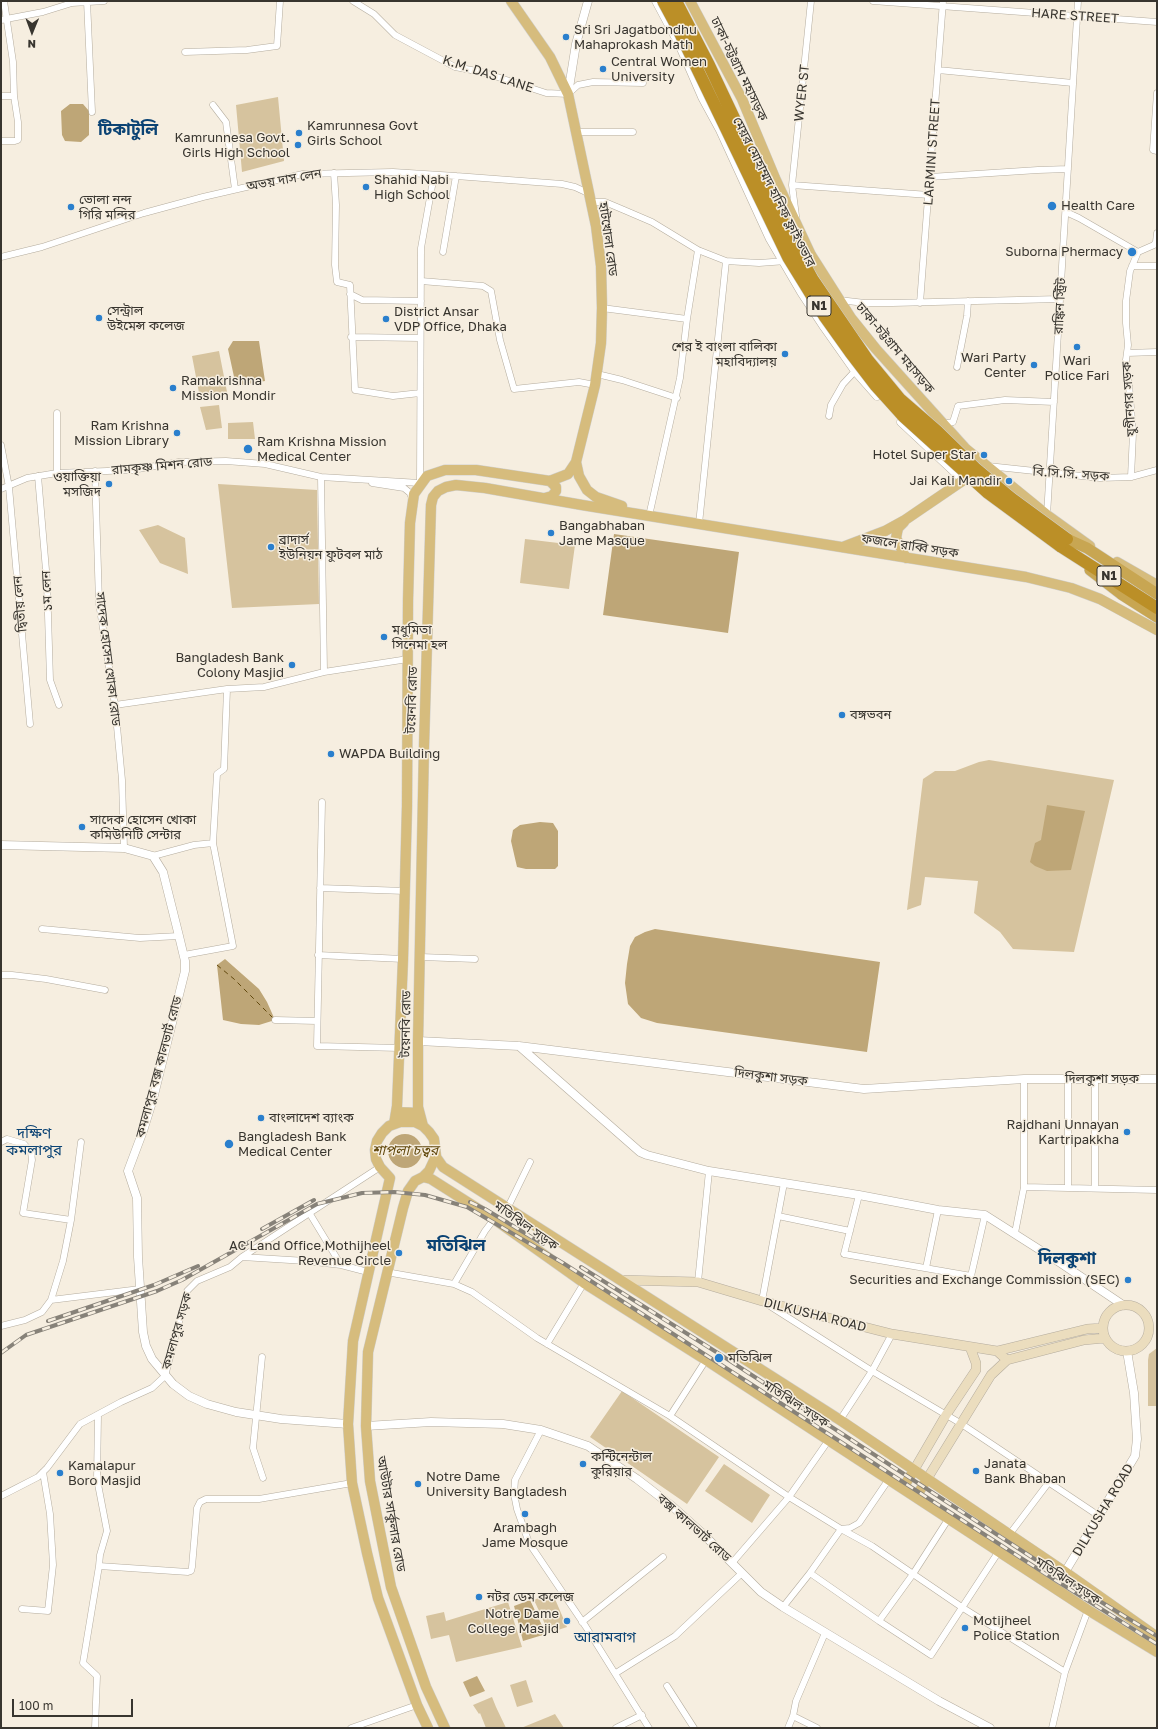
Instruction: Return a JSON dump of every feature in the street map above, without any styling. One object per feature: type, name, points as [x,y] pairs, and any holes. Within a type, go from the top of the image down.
[{"type":"highway","name":"মেয়র মোহাম্মদ হানিফ ফ্লাইওভার","points":[[663,1],[788,257],[825,317],[876,386],[903,416],[988,493],[1064,543],[1157,608]]},
{"type":"highway","name":"মেয়র মোহাম্মদ হানিফ ফ্লাইওভার","points":[[676,1],[709,65],[794,245],[813,280],[867,359],[900,399],[937,431],[975,468],[1064,543],[1083,552],[1157,603]]},
{"type":"highway","points":[[1064,543],[1087,548],[1157,594]]},
{"type":"highway","points":[[1064,543],[1102,580],[1157,617]]},
{"type":"main road","name":"হাটখোলা রোড","points":[[511,1],[550,57],[568,94],[596,226],[601,266],[601,343],[595,385],[576,462],[568,474],[550,481]]},
{"type":"main road","name":"ঢাকা-চট্টগ্রাম মহাসড়ক","points":[[690,1],[742,99],[775,178],[811,255],[839,300],[876,349],[942,424],[985,466],[1047,515],[1102,554],[1156,583]]},
{"type":"main road","points":[[576,462],[578,476],[591,494],[649,516]]},
{"type":"main road","points":[[841,548],[885,531],[905,520],[985,466]]},
{"type":"main road","points":[[420,483],[434,472],[457,469],[494,472],[550,481],[556,487],[556,491],[552,496],[545,498]]},
{"type":"main road","name":"টয়েনবি রোড","points":[[394,1124],[400,1048],[404,959],[410,523],[414,494],[420,483]]},
{"type":"main road","name":"টয়েনবি রোড","points":[[423,1126],[418,1107],[418,1041],[421,957],[424,746],[431,505],[433,497],[438,491],[446,487],[456,485],[485,488],[649,516]]},
{"type":"main road","name":"ফজলে রাব্বি সড়ক","points":[[649,516],[1020,576],[1071,588],[1100,599],[1157,630]]},
{"type":"main road","points":[[905,520],[898,528],[896,538],[906,558]]},
{"type":"main road","points":[[396,1112],[419,1113]]},
{"type":"main road","points":[[419,1179],[429,1171],[436,1157],[434,1139],[423,1126],[415,1122],[394,1124],[382,1133],[375,1150],[376,1159],[380,1167],[390,1178],[353,1341],[348,1424],[352,1483],[378,1598],[417,1705],[428,1728]]},
{"type":"main road","name":"মতিঝিল সড়ক","points":[[436,1157],[443,1167],[508,1207],[840,1420],[1065,1572],[1157,1637]]},
{"type":"main road","name":"মতিঝিল সড়ক","points":[[419,1179],[431,1179],[494,1219],[584,1283],[706,1360],[1088,1610],[1157,1652]]},
{"type":"main road","name":"আউটার সার্কুলার রোড","points":[[419,1179],[408,1191],[386,1272],[368,1352],[366,1426],[371,1485],[391,1587],[426,1687],[445,1728]]},
{"type":"main road","name":"DILKUSHA ROAD","points":[[622,1280],[698,1282],[762,1301],[892,1334],[997,1351]]},
{"type":"main road","points":[[1122,1305],[1130,1306],[1142,1312],[1153,1324],[1146,1339],[1141,1345],[1127,1351],[1114,1348],[1105,1338],[1103,1328],[1104,1321],[1111,1310],[1122,1305]]},
{"type":"main road","points":[[997,1351],[1087,1329],[1103,1328]]},
{"type":"main road","points":[[916,1497],[960,1423],[991,1375],[1006,1360],[1084,1340],[1105,1338]]},
{"type":"main road","points":[[903,1488],[946,1415],[976,1370],[976,1363],[970,1347]]},
{"type":"main road","points":[[997,1351],[1006,1360]]},
{"type":"street","points":[[1,141],[18,140],[13,62],[4,19],[4,1]]},
{"type":"street","points":[[4,19],[87,1],[104,1]]},
{"type":"street","points":[[87,1],[92,112]]},
{"type":"street","points":[[185,52],[247,50],[277,46],[280,1]]},
{"type":"street","points":[[568,94],[576,44],[588,1]]},
{"type":"street","points":[[656,1],[679,44],[756,211],[813,310],[855,371],[917,438],[963,480]]},
{"type":"street","name":"WYER ST","points":[[797,225],[792,185],[811,1]]},
{"type":"street","name":"HARE STREET","points":[[875,1],[943,4],[1157,22]]},
{"type":"street","name":"রাঙ্কিন স্ট্রিট","points":[[1047,515],[1078,1]]},
{"type":"street","name":"K.M. DAS LANE","points":[[355,2],[374,14],[395,35],[455,67],[482,72],[546,93],[568,94]]},
{"type":"street","name":"LARMINI STREET","points":[[920,303],[943,4]]},
{"type":"street","points":[[938,70],[1073,83]]},
{"type":"street","points":[[568,94],[578,85],[586,83],[643,83]]},
{"type":"street","points":[[1157,93],[1153,150],[1157,151]]},
{"type":"street","points":[[1,96],[14,96]]},
{"type":"street","points":[[213,105],[226,122],[235,189]]},
{"type":"street","points":[[576,132],[633,132]]},
{"type":"street","points":[[930,177],[1068,169]]},
{"type":"street","name":"অভয় দাস লেন","points":[[1,257],[94,231],[144,213],[235,189],[303,174],[393,172],[562,184],[575,187],[589,198],[605,202],[642,218],[698,250],[726,261],[759,263],[784,261],[811,255]]},
{"type":"street","points":[[334,173],[336,205],[335,265],[337,282],[350,285],[351,337],[355,390],[393,396],[420,393]]},
{"type":"street","points":[[420,483],[421,248],[434,175]]},
{"type":"street","points":[[443,252],[456,176]]},
{"type":"street","points":[[792,185],[929,195]]},
{"type":"street","points":[[1066,212],[1138,252],[1155,244],[1157,233]]},
{"type":"street","points":[[649,516],[677,398],[698,250]]},
{"type":"street","name":"যুগীনগর সড়ক","points":[[1131,477],[1133,433],[1130,384],[1126,372],[1128,345],[1126,302],[1132,266],[1138,252]]},
{"type":"street","points":[[699,524],[726,261]]},
{"type":"street","points":[[1132,266],[1157,266]]},
{"type":"street","points":[[421,281],[483,286],[491,291],[500,340],[514,389],[579,382],[595,385]]},
{"type":"street","points":[[350,294],[362,300],[421,301]]},
{"type":"street","points":[[839,300],[865,303],[920,303],[1060,299]]},
{"type":"street","points":[[957,367],[967,316],[968,301]]},
{"type":"street","points":[[602,308],[687,319]]},
{"type":"street","points":[[351,337],[420,338]]},
{"type":"street","points":[[829,416],[831,405],[843,384],[876,349]]},
{"type":"street","points":[[1127,353],[1157,352]]},
{"type":"street","points":[[597,374],[622,380],[677,398]]},
{"type":"street","points":[[942,424],[953,422],[958,406],[1005,400],[1054,402]]},
{"type":"street","points":[[57,413],[57,473]]},
{"type":"street","name":"দ্বিতীয় লেন","points":[[1,445],[9,484],[30,724]]},
{"type":"street","name":"রামকৃষ্ণ মিশন রোড","points":[[1,489],[9,484],[27,478],[57,473],[132,470],[179,462],[226,461],[265,464],[321,477],[420,483]]},
{"type":"street","name":"বি.সি.সি. সড়ক","points":[[985,466],[1050,474],[1100,478],[1131,477],[1157,470]]},
{"type":"street","name":"সাদেক হোসেন খোকা রোড","points":[[95,471],[100,603],[115,705],[122,780],[124,848]]},
{"type":"street","name":"১ম লেন","points":[[38,476],[47,582],[50,680],[59,705]]},
{"type":"street","points":[[321,477],[324,672]]},
{"type":"street","points":[[366,480],[374,484],[404,488],[410,493],[413,502]]},
{"type":"street","points":[[115,705],[227,690],[264,687],[324,672],[408,659]]},
{"type":"street","points":[[184,955],[233,946],[213,843],[217,774],[224,769],[227,690]]},
{"type":"street","points":[[322,802],[316,1046],[400,1048]]},
{"type":"street","points":[[1,845],[124,848],[140,851],[153,856],[194,845],[213,843]]},
{"type":"street","name":"কমলাপুর বক্স কালভার্ট রোড","points":[[153,856],[163,872],[180,936],[184,955],[185,971],[160,1071],[143,1131],[128,1171],[138,1198],[138,1257],[143,1332],[146,1346],[152,1359],[173,1384],[189,1396],[207,1404],[236,1412],[281,1419],[348,1424]]},
{"type":"street","points":[[320,888],[405,891]]},
{"type":"street","points":[[42,929],[140,938],[180,936]]},
{"type":"street","points":[[318,955],[404,959]]},
{"type":"street","points":[[421,957],[475,959]]},
{"type":"street","points":[[1,975],[46,979],[105,990]]},
{"type":"street","points":[[275,1020],[317,1021]]},
{"type":"street","name":"দিলকুশা সড়ক","points":[[418,1041],[519,1046],[864,1089],[1024,1079],[1157,1080]]},
{"type":"street","points":[[519,1046],[640,1152],[709,1171],[859,1195],[938,1210],[985,1215],[1122,1305]]},
{"type":"street","points":[[1014,1233],[1024,1187],[1024,1079]]},
{"type":"street","points":[[1068,1079],[1068,1187]]},
{"type":"street","points":[[1095,1079],[1095,1188]]},
{"type":"street","points":[[1,1142],[7,1139],[24,1144],[30,1152],[32,1160],[22,1213],[71,1220]]},
{"type":"street","points":[[1,1326],[24,1320],[42,1312],[51,1300],[63,1261],[71,1220],[81,1142]]},
{"type":"street","points":[[508,1207],[530,1162]]},
{"type":"street","points":[[341,1265],[310,1214],[380,1167]]},
{"type":"street","points":[[698,1282],[709,1171]]},
{"type":"street","points":[[784,1183],[762,1301],[872,1371],[960,1423],[1099,1516]]},
{"type":"street","points":[[1024,1187],[1157,1190]]},
{"type":"street","points":[[859,1195],[844,1254],[972,1276],[985,1215]]},
{"type":"street","points":[[926,1268],[938,1210]]},
{"type":"street","name":"কমলাপুর সড়ক","points":[[1,1496],[22,1487],[43,1472],[80,1424],[152,1388],[165,1376],[187,1291],[196,1281],[230,1267],[242,1256],[310,1214]]},
{"type":"street","points":[[778,1216],[850,1231]]},
{"type":"street","points":[[454,1284],[485,1231],[494,1219]]},
{"type":"street","points":[[242,1256],[341,1265],[368,1272]]},
{"type":"street","points":[[386,1272],[454,1284],[472,1292],[547,1344],[670,1416],[789,1497],[840,1529],[872,1546],[963,1608],[1065,1672]]},
{"type":"street","points":[[547,1344],[584,1283]]},
{"type":"street","points":[[51,1300],[140,1289]]},
{"type":"street","points":[[840,1420],[872,1371],[892,1334]]},
{"type":"street","name":"DILKUSHA ROAD","points":[[1065,1572],[1135,1456],[1138,1439],[1134,1393],[1127,1351]]},
{"type":"street","points":[[262,1357],[253,1448],[263,1478]]},
{"type":"street","points":[[670,1416],[706,1360]]},
{"type":"street","points":[[95,1728],[97,1676],[83,1663],[100,1555],[107,1531],[97,1479],[98,1415]]},
{"type":"street","name":"বক্স কালভার্ট রোড","points":[[366,1426],[431,1422],[503,1424],[541,1430],[588,1446],[637,1479],[678,1511],[761,1592],[825,1633],[939,1701],[990,1728]]},
{"type":"street","points":[[541,1430],[515,1480],[514,1494],[517,1509],[529,1544],[616,1673],[649,1728]]},
{"type":"street","points":[[732,1563],[789,1497],[828,1441]]},
{"type":"street","points":[[22,1608],[48,1611],[53,1565],[50,1514],[43,1472]]},
{"type":"street","points":[[783,1607],[840,1529],[850,1528],[859,1523],[888,1479]]},
{"type":"street","points":[[1009,1535],[1049,1482]]},
{"type":"street","points":[[99,1566],[188,1572],[191,1571],[192,1568],[197,1508],[200,1502],[206,1499],[258,1499],[352,1483]]},
{"type":"street","points":[[879,1621],[949,1518]]},
{"type":"street","points":[[810,1572],[879,1621],[931,1655],[999,1551]]},
{"type":"street","points":[[582,1622],[663,1557]]},
{"type":"street","points":[[616,1673],[675,1636],[742,1573]]},
{"type":"street","points":[[1052,1728],[1065,1672],[1088,1610]]},
{"type":"street","points":[[788,1728],[793,1716],[796,1701],[825,1633]]},
{"type":"street","points":[[667,1686],[694,1728]]},
{"type":"street","points":[[351,1728],[417,1705]]},
{"type":"street","points":[[616,1728],[642,1716]]},
{"type":"street","points":[[793,1716],[817,1728]]},
{"type":"shaded area","points":[[278,97],[284,161],[242,172],[236,105]]},
{"type":"shaded area","points":[[219,351],[227,392],[200,398],[192,356]]},
{"type":"shaded area","points":[[219,405],[222,428],[206,430],[200,407]]},
{"type":"shaded area","points":[[253,422],[255,439],[228,439],[228,423]]},
{"type":"shaded area","name":"ব্রাদার্স ইউনিয়ন ফুটবল মাঠ","points":[[218,484],[317,490],[319,604],[232,608]]},
{"type":"shaded area","points":[[158,525],[185,538],[188,574],[160,563],[139,530]]},
{"type":"shaded area","points":[[525,539],[575,545],[569,589],[520,583]]},
{"type":"shaded area","points":[[989,760],[1114,780],[1074,952],[1013,949],[1000,932],[974,913],[978,881],[925,877],[921,905],[907,910],[923,779],[935,771],[955,771]]},
{"type":"shaded area","points":[[1157,1348],[1157,1406],[1148,1406],[1148,1360],[1149,1354]]},
{"type":"shaded area","points":[[622,1391],[719,1457],[687,1504],[590,1437]]},
{"type":"shaded area","points":[[724,1464],[770,1495],[752,1523],[705,1491]]},
{"type":"shaded area","points":[[552,1592],[567,1627],[549,1633],[534,1600]]},
{"type":"shaded area","points":[[530,1600],[546,1634],[523,1641],[514,1606]]},
{"type":"shaded area","points":[[508,1602],[522,1647],[456,1662],[449,1635],[431,1639],[426,1616],[444,1612],[446,1621]]},
{"type":"shaded area","points":[[477,1676],[485,1691],[470,1697],[463,1682]]},
{"type":"shaded area","points":[[526,1680],[533,1702],[517,1707],[510,1685]]},
{"type":"shaded area","points":[[492,1697],[506,1728],[486,1728],[480,1713],[479,1714],[473,1705]]},
{"type":"shaded area","points":[[555,1714],[564,1728],[521,1728],[548,1717]]},
{"type":"water","points":[[70,104],[83,104],[89,111],[89,135],[81,142],[65,141],[62,135],[61,111]]},
{"type":"water","points":[[233,341],[259,341],[265,381],[236,386],[228,349]]},
{"type":"water","points":[[614,534],[739,552],[728,633],[603,615]]},
{"type":"water","points":[[1047,805],[1085,811],[1071,870],[1047,871],[1030,862],[1035,843],[1041,840]]},
{"type":"water","points":[[540,822],[553,823],[558,831],[558,866],[555,869],[526,869],[517,867],[511,841],[513,830],[520,825]]},
{"type":"water","points":[[655,929],[880,962],[867,1052],[657,1023],[641,1018],[628,1004],[625,983],[627,964],[630,946],[635,937]]},
{"type":"water","points":[[225,959],[259,989],[275,1020],[259,1025],[241,1024],[223,1020],[217,965]]},
{"type":"water","name":"শাপলা চত্বর","points":[[402,1134],[408,1134],[412,1135],[419,1141],[422,1151],[421,1158],[415,1165],[408,1168],[402,1168],[398,1167],[391,1161],[388,1154],[388,1148],[389,1144],[395,1137]]},
{"type":"ferry route","points":[[217,965],[234,979],[273,1018]]},
{"type":"railway","points":[[1,1353],[26,1335],[157,1291],[182,1280],[317,1204],[362,1193],[394,1192],[425,1195],[467,1207],[563,1263],[1157,1644]]},
{"type":"railway","points":[[262,1229],[314,1200]]},
{"type":"railway","points":[[470,1202],[485,1209],[543,1244]]},
{"type":"railway","points":[[48,1321],[154,1285],[198,1266]]},
{"type":"railway","points":[[581,1267],[721,1355],[1093,1597],[1157,1636]]},
{"type":"place","name":"Sri Sri Jagatbondhu Mahaprokash Math","points":[[566,37]]},
{"type":"place","name":"Central Women University","points":[[603,69]]},
{"type":"place","name":"Kamrunnesa Govt Girls School","points":[[299,133]]},
{"type":"place","name":"Kamrunnesa Govt. Girls High School","points":[[298,145]]},
{"type":"place","name":"Shahid Nabi High School","points":[[366,187]]},
{"type":"place","name":"Health Care","points":[[1052,206]]},
{"type":"place","name":"ভোলা নন্দ গিরি মন্দির","points":[[71,207]]},
{"type":"place","name":"Suborna Phermacy","points":[[1132,252]]},
{"type":"place","name":"সেন্ট্রাল উইমেন্স কলেজ","points":[[99,318]]},
{"type":"place","name":"District Ansar VDP Office, Dhaka","points":[[386,319]]},
{"type":"place","name":"Wari Police Fari","points":[[1077,347]]},
{"type":"place","name":"শের ই বাংলা বালিকা মহাবিদ্যালয়","points":[[785,354]]},
{"type":"place","name":"Wari Party Center","points":[[1034,365]]},
{"type":"place","name":"Ramakrishna Mission Mondir","points":[[173,388]]},
{"type":"place","name":"Ram Krishna Mission Library","points":[[177,433]]},
{"type":"place","name":"Ram Krishna Mission Medical Center","points":[[248,449]]},
{"type":"place","name":"Hotel Super Star","points":[[984,455]]},
{"type":"place","name":"Jai Kali Mandir","points":[[1009,481]]},
{"type":"place","name":"ওয়াক্তিয়া মসজিদ","points":[[109,484]]},
{"type":"place","name":"Bangabhaban Jame Masque","points":[[551,533]]},
{"type":"place","name":"ব্রাদার্স ইউনিয়ন ফুটবল মাঠ","points":[[271,547]]},
{"type":"place","name":"মধুমিতা সিনেমা হল","points":[[384,637]]},
{"type":"place","name":"Bangladesh Bank Colony Masjid","points":[[292,665]]},
{"type":"place","name":"বঙ্গভবন","points":[[842,715]]},
{"type":"place","name":"WAPDA Building","points":[[331,754]]},
{"type":"place","name":"সাদেক হোসেন খোকা কমিউনিটি সেন্টার","points":[[82,827]]},
{"type":"place","name":"বাংলাদেশ ব্যাংক","points":[[261,1118]]},
{"type":"place","name":"Rajdhani Unnayan Kartripakkha","points":[[1127,1132]]},
{"type":"place","name":"Bangladesh Bank Medical Center","points":[[229,1144]]},
{"type":"place","name":"AC Land Office,Mothijheel Revenue Circle","points":[[399,1253]]},
{"type":"place","name":"Securities and Exchange Commission (SEC)","points":[[1128,1280]]},
{"type":"place","name":"মতিঝিল","points":[[719,1358]]},
{"type":"place","name":"কন্টিনেন্টাল কুরিয়ার","points":[[583,1464]]},
{"type":"place","name":"Janata Bank Bhaban","points":[[976,1471]]},
{"type":"place","name":"Kamalapur Boro Masjid","points":[[60,1473]]},
{"type":"place","name":"Notre Dame University Bangladesh","points":[[418,1484]]},
{"type":"place","name":"Arambagh Jame Mosque","points":[[525,1514]]},
{"type":"place","name":"নটর ডেম কলেজ","points":[[479,1597]]},
{"type":"place","name":"Notre Dame College Masjid","points":[[567,1621]]},
{"type":"place","name":"Motijheel Police Station","points":[[965,1628]]},
{"type":"district","name":"টিকাটুলি","points":[[128,130]]},
{"type":"district","name":"দক্ষিণ কমলাপুর","points":[[34,1142]]},
{"type":"district","name":"মতিঝিল","points":[[456,1246]]},
{"type":"district","name":"দিলকুশা","points":[[1067,1259]]},
{"type":"district","name":"আরামবাগ","points":[[605,1637]]}]
